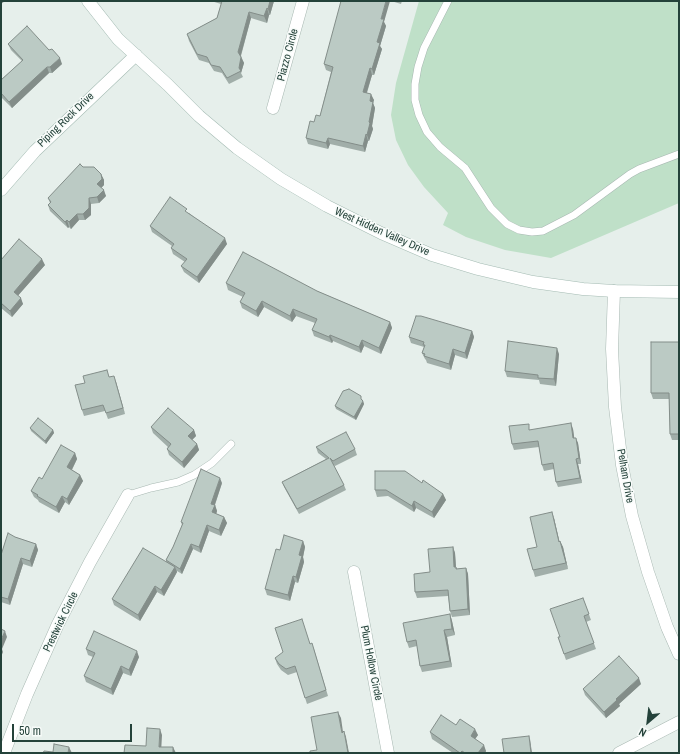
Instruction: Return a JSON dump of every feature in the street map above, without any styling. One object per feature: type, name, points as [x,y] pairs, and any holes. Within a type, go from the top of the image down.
[{"type":"street","name":"West Hidden Valley Drive","points":[[88,1],[118,39],[199,116],[237,148],[281,179],[327,206],[381,233],[432,254],[478,268],[533,282],[614,291],[679,292]]},
{"type":"street","name":"Piazzo Circle","points":[[274,108],[303,1]]},
{"type":"street","name":"Piping Rock Drive","points":[[1,190],[35,151],[136,55]]},
{"type":"street","name":"Pelham Drive","points":[[614,291],[612,349],[614,400],[622,465],[632,516],[648,572],[667,628],[679,654]]},
{"type":"street","name":"Prestwick Circle","points":[[4,753],[27,694],[58,624],[90,562],[128,495]]},
{"type":"street","name":"Plum Hollow Circle","points":[[354,572],[388,753]]},
{"type":"street","points":[[619,753],[679,722]]},
{"type":"lane","points":[[448,1],[424,48],[418,67],[415,92],[419,115],[427,132],[440,147],[465,168],[491,208],[507,224],[519,230],[532,232],[543,231],[574,215],[630,174],[639,169],[679,154]]},
{"type":"lane","points":[[128,495],[178,482],[194,475],[212,463],[231,444]]},
{"type":"green space","points":[[419,1],[679,1],[679,203],[551,258],[505,250],[466,237],[443,225],[448,213],[424,187],[408,165],[396,140],[391,115],[396,83]]},
{"type":"building","points":[[222,1],[270,1],[264,16],[249,12],[238,52],[241,57],[239,68],[241,71],[227,78],[220,67],[211,65],[207,57],[197,54],[187,34],[217,18]]},
{"type":"building","points":[[341,1],[386,1],[381,19],[384,19],[377,42],[380,43],[372,69],[370,68],[363,92],[371,94],[370,101],[373,102],[370,123],[363,146],[328,138],[326,143],[306,138],[310,121],[314,122],[316,115],[320,116],[333,67],[324,64]]},
{"type":"building","points":[[27,26],[49,50],[52,49],[60,58],[50,67],[47,67],[9,102],[1,93],[1,80],[23,60],[8,44]]},
{"type":"building","points":[[80,164],[83,167],[94,167],[101,174],[102,179],[97,184],[104,190],[97,197],[89,198],[89,208],[83,214],[77,214],[69,222],[67,220],[65,222],[48,205],[51,202],[48,198]]},
{"type":"building","points":[[170,197],[187,209],[185,211],[225,238],[197,277],[181,266],[187,259],[171,248],[174,244],[150,226]]},
{"type":"building","points":[[19,239],[42,259],[14,292],[21,298],[10,311],[1,303],[1,260]]},
{"type":"building","points":[[243,252],[317,291],[390,322],[379,348],[362,340],[359,347],[330,335],[329,337],[312,330],[317,319],[293,309],[290,316],[262,301],[256,311],[240,302],[245,293],[226,283]]},
{"type":"building","points":[[416,316],[421,316],[472,331],[465,353],[453,349],[449,364],[424,356],[425,354],[422,353],[425,345],[423,345],[424,342],[409,337]]},
{"type":"building","points":[[508,341],[557,348],[554,379],[538,378],[538,375],[505,371]]},
{"type":"building","points":[[651,342],[679,342],[679,434],[670,434],[669,393],[651,393]]},
{"type":"building","points":[[107,370],[109,377],[114,376],[123,408],[106,413],[103,405],[82,410],[75,385],[85,383],[83,376]]},
{"type":"building","points":[[349,389],[361,396],[363,401],[354,417],[335,406],[343,391]]},
{"type":"building","points":[[168,408],[194,430],[188,436],[197,444],[182,462],[167,449],[171,444],[151,427]]},
{"type":"building","points":[[38,418],[53,430],[45,441],[30,428]]},
{"type":"building","points":[[571,423],[573,438],[576,438],[579,458],[576,459],[580,478],[556,482],[553,463],[542,465],[538,441],[512,444],[509,426],[529,424],[529,430]]},
{"type":"building","points":[[346,432],[355,449],[333,461],[330,458],[344,485],[297,509],[282,482],[329,458],[316,447]]},
{"type":"building","points":[[61,445],[75,453],[67,467],[80,475],[67,499],[62,496],[56,507],[31,491],[39,477],[42,479]]},
{"type":"building","points":[[201,469],[220,478],[211,504],[215,505],[212,512],[224,517],[219,530],[207,525],[199,547],[191,544],[180,569],[166,560],[183,523],[181,522]]},
{"type":"building","points":[[375,471],[405,471],[422,483],[423,480],[443,494],[432,512],[414,501],[412,506],[386,490],[375,490]]},
{"type":"building","points":[[552,512],[566,563],[533,570],[527,549],[537,547],[530,517]]},
{"type":"building","points":[[8,533],[36,544],[30,561],[21,558],[8,599],[1,597],[1,555]]},
{"type":"building","points":[[284,535],[303,541],[299,555],[302,556],[296,577],[293,576],[288,595],[265,589],[276,549],[280,550]]},
{"type":"building","points":[[453,547],[454,567],[456,567],[456,569],[466,568],[468,609],[450,611],[448,590],[415,592],[414,574],[430,572],[428,549]]},
{"type":"building","points":[[143,548],[175,567],[161,590],[155,586],[138,615],[112,599]]},
{"type":"building","points":[[583,598],[589,614],[584,616],[594,643],[564,654],[558,637],[560,637],[550,609]]},
{"type":"building","points":[[450,614],[452,629],[444,630],[450,661],[420,666],[416,640],[407,642],[403,623]]},
{"type":"building","points":[[302,619],[310,644],[312,643],[326,690],[305,698],[295,666],[286,669],[279,664],[275,658],[283,652],[275,628]]},
{"type":"building","points":[[1,629],[5,631],[1,640]]},
{"type":"building","points":[[94,631],[137,651],[129,670],[121,666],[111,689],[84,676],[95,653],[86,649]]},
{"type":"building","points":[[619,656],[639,678],[604,712],[583,689]]},
{"type":"building","points":[[338,712],[342,733],[344,731],[348,753],[310,753],[310,751],[317,750],[311,717]]},
{"type":"building","points":[[441,715],[456,725],[460,719],[475,729],[471,736],[484,745],[478,753],[465,753],[462,751],[460,753],[430,732]]},
{"type":"building","points":[[147,728],[160,729],[159,747],[173,747],[173,753],[124,753],[125,745],[146,746]]},
{"type":"building","points":[[529,736],[531,753],[504,753],[502,739]]},
{"type":"building","points":[[54,744],[69,747],[68,753],[43,753],[44,751],[53,752]]}]
